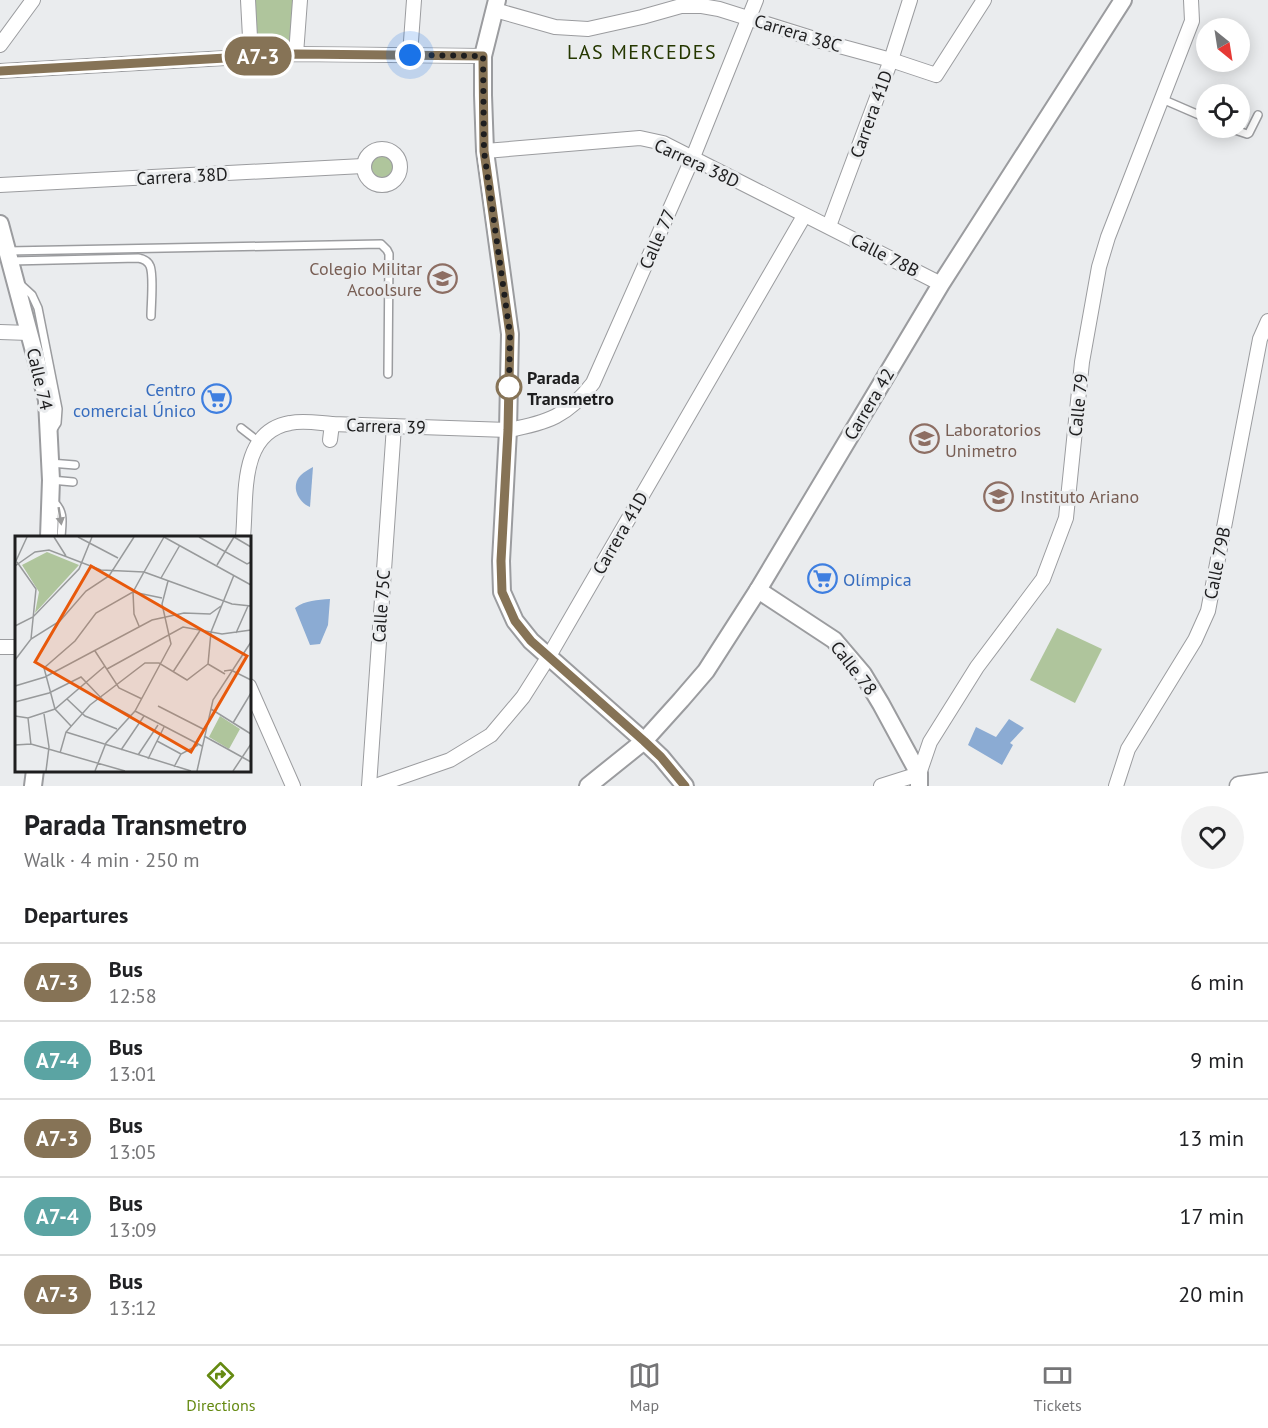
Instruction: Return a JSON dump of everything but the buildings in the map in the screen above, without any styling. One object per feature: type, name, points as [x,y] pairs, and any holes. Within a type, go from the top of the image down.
[{"type":"main road","points":[[1239,786],[1268,782]]},
{"type":"street","points":[[0,45],[33,0]]},
{"type":"street","points":[[248,0],[251,56]]},
{"type":"street","points":[[296,54],[300,0]]},
{"type":"street","points":[[410,55],[414,0]]},
{"type":"street","name":"Calle 77","points":[[508,430],[534,426],[553,418],[576,403],[593,383],[693,157],[756,0]]},
{"type":"street","name":"Carrera 41D","points":[[829,226],[891,60],[910,0]]},
{"type":"street","name":"Carrera 38C","points":[[496,5],[555,27],[588,29],[681,6],[702,6],[936,75],[984,0]]},
{"type":"street","name":"Carrera 42","points":[[588,786],[644,741],[706,671],[758,590],[940,284],[1123,0]]},
{"type":"street","name":"Calle 79","points":[[919,780],[930,742],[977,667],[1043,579],[1066,518],[1082,362],[1099,267],[1108,237],[1192,21],[1191,0]]},
{"type":"street","points":[[496,5],[483,56],[484,151],[510,334],[508,430],[501,561],[502,592],[515,621],[531,641],[661,757],[685,786]]},
{"type":"street","points":[[0,71],[296,54],[483,56]]},
{"type":"street","name":"Carrera 38D","points":[[484,151],[640,138],[663,143],[804,216],[829,226]]},
{"type":"street","name":"Carrera 38D","points":[[0,185],[363,166]]},
{"type":"street","name":"Carrera 41D","points":[[375,786],[450,760],[491,735],[523,698],[804,216]]},
{"type":"street","name":"Calle 74","points":[[0,224],[47,400],[51,480],[49,536]]},
{"type":"street","name":"Calle 78B","points":[[829,226],[940,284]]},
{"type":"street","name":"Calle 79B","points":[[1116,786],[1128,749],[1195,640],[1208,612],[1260,339],[1268,321]]},
{"type":"street","points":[[0,332],[29,333]]},
{"type":"street","name":"Carrera 39","points":[[263,437],[279,426],[291,422],[508,430]]},
{"type":"street","points":[[330,440],[332,424]]},
{"type":"street","name":"Calle 75C","points":[[369,786],[394,426]]},
{"type":"street","points":[[243,536],[248,469],[251,456],[263,437]]},
{"type":"street","name":"Calle 78","points":[[758,590],[834,640],[863,674],[881,704],[919,780]]},
{"type":"street","points":[[250,688],[293,786]]},
{"type":"street","points":[[33,786],[35,771]]},
{"type":"street","points":[[882,786],[919,780]]},
{"type":"lane","points":[[1162,99],[1196,114]]},
{"type":"lane","points":[[1250,132],[1258,115]]},
{"type":"lane","points":[[9,256],[381,244],[389,254],[388,374]]},
{"type":"lane","points":[[9,256],[142,259],[151,269],[151,316]]},
{"type":"lane","points":[[16,281],[32,295],[38,308],[58,410],[57,423],[50,433]]},
{"type":"lane","points":[[241,428],[263,437]]},
{"type":"lane","points":[[50,463],[75,465]]},
{"type":"lane","points":[[51,480],[73,482]]},
{"type":"lane","points":[[51,499],[61,511],[61,536]]},
{"type":"green space","points":[[248,0],[300,0],[296,54],[251,56]]},
{"type":"green space","points":[[383,153],[393,157],[397,167],[393,177],[383,181],[373,177],[369,167],[373,157]]},
{"type":"green space","points":[[1057,628],[1102,649],[1075,703],[1030,680]]},
{"type":"water","points":[[313,467],[310,507],[299,498],[296,484],[301,475]]},
{"type":"water","points":[[330,599],[328,625],[320,644],[310,645],[295,608],[307,602]]},
{"type":"water","points":[[1009,719],[1024,728],[1010,743],[1013,745],[1002,765],[968,745],[976,727],[996,737]]},
{"type":"bus line","name":"A7-3","points":[[0,71],[296,54],[483,56],[484,151],[510,334],[508,430],[501,561],[502,592],[515,621],[531,641],[661,757],[685,786]]},
{"type":"place","name":"Colegio Militar Acoolsure","points":[[443,278]]},
{"type":"place","name":"Parada Transmetro","points":[[509,387]]},
{"type":"place","name":"Centro comercial Único","points":[[217,399]]},
{"type":"place","name":"Laboratorios Unimetro","points":[[924,439]]},
{"type":"place","name":"Instituto Ariano","points":[[999,496]]},
{"type":"place","name":"Olímpica","points":[[822,579]]},
{"type":"district","name":"LAS MERCEDES","points":[[642,52]]},
{"type":"route","points":[[410,55],[483,56],[484,151],[510,334],[509,389],[509,387]]}]
